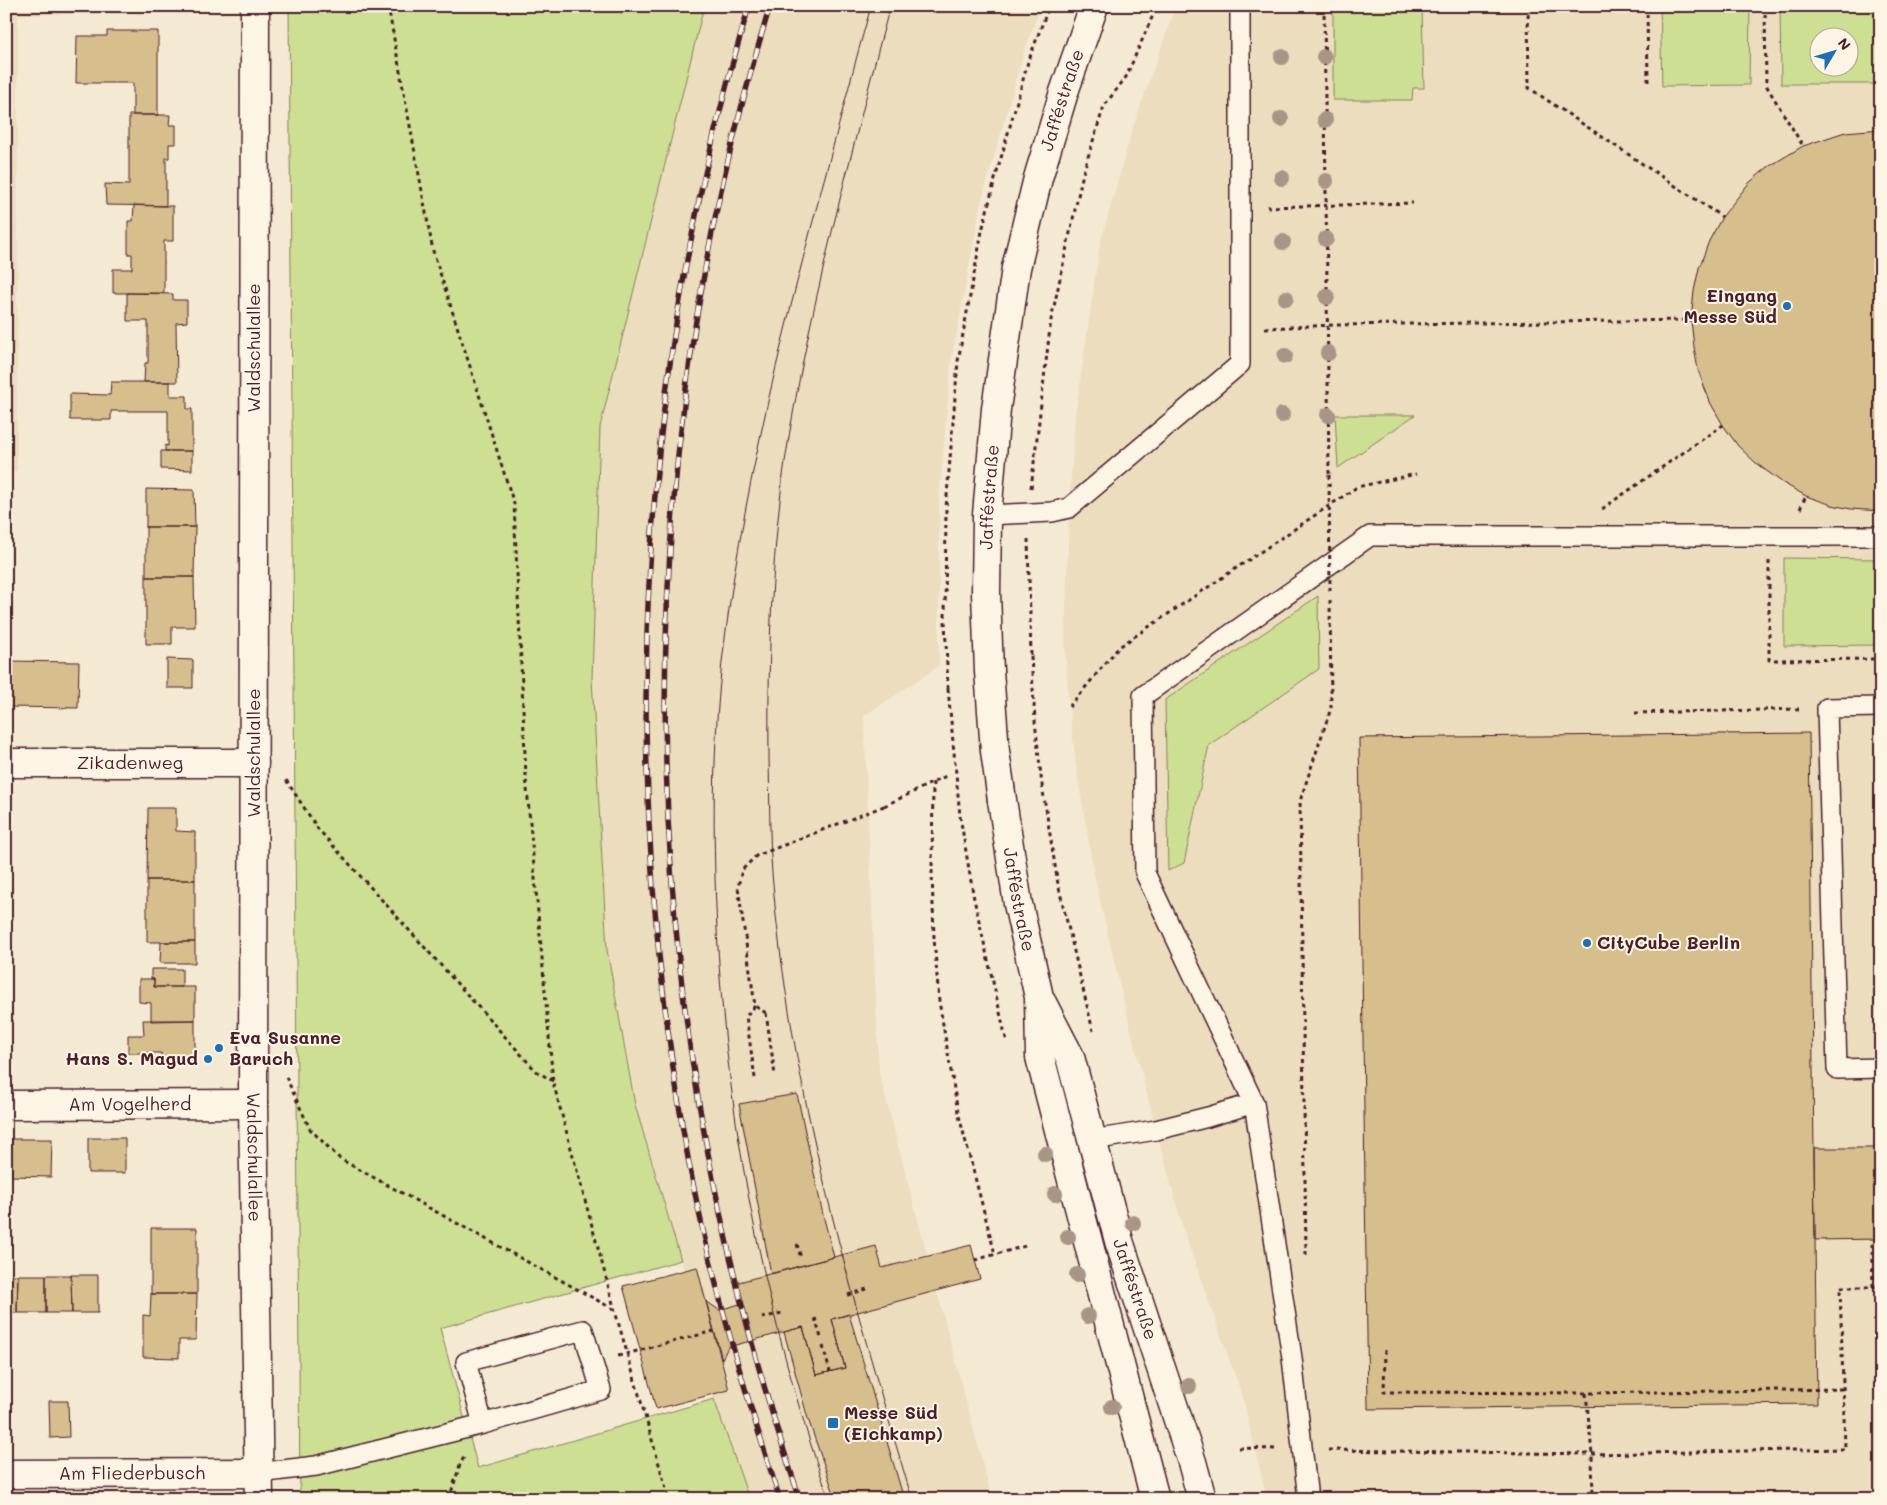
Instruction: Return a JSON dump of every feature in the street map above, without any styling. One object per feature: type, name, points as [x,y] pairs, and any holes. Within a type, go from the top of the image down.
[{"type":"street","name":"Waldschulallee","points":[[255,6],[253,1104],[258,1486]]},
{"type":"street","name":"Jafféstraße","points":[[1094,6],[1064,92],[1046,152],[1016,268],[996,408],[987,515],[986,593],[989,671],[995,751],[1002,800],[1018,904],[1039,997],[1040,1057],[1155,1499]]},
{"type":"street","name":"Zikadenweg","points":[[6,763],[254,763]]},
{"type":"street","name":"Jafféstraße","points":[[1039,997],[1070,1057],[1119,1241],[1192,1462],[1202,1499]]},
{"type":"street","name":"Am Vogelherd","points":[[6,1105],[253,1104]]},
{"type":"street","name":"Am Fliederbusch","points":[[6,1474],[258,1486]]},
{"type":"lane","points":[[987,515],[1028,514],[1069,508],[1240,364],[1240,6]]},
{"type":"lane","points":[[1308,1499],[1292,1358],[1254,1103],[1145,873],[1143,696],[1370,536],[1881,536]]},
{"type":"lane","points":[[1881,707],[1827,708],[1837,1069],[1881,1068]]},
{"type":"lane","points":[[1092,1140],[1156,1130],[1254,1103]]},
{"type":"lane","points":[[258,1486],[316,1466],[483,1424],[601,1390],[583,1330],[466,1362],[483,1424]]},
{"type":"path","points":[[388,6],[433,250],[514,504],[526,777],[553,1082],[615,1311],[629,1354],[669,1499]]},
{"type":"path","points":[[1042,784],[1035,721],[1031,656],[1028,514],[1051,320],[1084,173],[1104,106],[1126,77],[1157,6]]},
{"type":"path","points":[[1306,1258],[1300,801],[1332,708],[1324,6]]},
{"type":"path","points":[[1528,6],[1529,88],[1722,217]]},
{"type":"path","points":[[1648,6],[1648,86]]},
{"type":"path","points":[[1765,6],[1766,85],[1803,146]]},
{"type":"path","points":[[1292,207],[1413,204]]},
{"type":"path","points":[[1294,326],[1691,320]]},
{"type":"path","points":[[1563,536],[1723,425]]},
{"type":"path","points":[[1069,707],[1119,647],[1357,487],[1416,474]]},
{"type":"path","points":[[1769,558],[1769,660],[1881,658]]},
{"type":"path","points":[[948,688],[960,816],[974,899],[1008,1047]]},
{"type":"path","points":[[1635,713],[1792,709]]},
{"type":"path","points":[[254,763],[279,770],[318,829],[536,1070],[553,1082]]},
{"type":"path","points":[[775,1075],[766,1013],[755,1006],[738,887],[742,870],[756,856],[884,806],[948,775]]},
{"type":"path","points":[[933,782],[932,871],[938,1001],[958,1112],[995,1254]]},
{"type":"path","points":[[755,1006],[746,1016],[755,1078]]},
{"type":"path","points":[[284,1073],[310,1130],[340,1159],[615,1311]]},
{"type":"path","points":[[797,1244],[801,1258]]},
{"type":"path","points":[[974,1260],[1029,1245]]},
{"type":"path","points":[[1873,1287],[1872,1245],[1881,1245]]},
{"type":"path","points":[[1239,1448],[1592,1454],[1845,1449],[1840,1288],[1881,1287]]},
{"type":"path","points":[[848,1294],[870,1288]]},
{"type":"path","points":[[762,1318],[782,1313]]},
{"type":"path","points":[[815,1318],[822,1341]]},
{"type":"path","points":[[592,1361],[629,1354],[714,1331]]},
{"type":"path","points":[[823,1346],[830,1372]]},
{"type":"path","points":[[1385,1350],[1384,1392],[1586,1393],[1843,1389]]},
{"type":"path","points":[[1586,1393],[1592,1454],[1593,1499]]},
{"type":"path","points":[[449,1499],[460,1465],[483,1424]]},
{"type":"shaded area","points":[[6,6],[211,6],[211,12],[18,15],[17,471],[6,471]]},
{"type":"shaded area","points":[[704,6],[1041,6],[1024,52],[981,202],[951,364],[939,501],[939,666],[864,716],[879,1073],[992,1499],[749,1499],[714,1399],[681,1260],[635,1104],[607,950],[592,679],[600,427]]},
{"type":"shaded area","points":[[1176,6],[1881,6],[1881,1499],[1267,1499],[1242,1395],[1185,1235],[1156,1130],[1095,879],[1077,772],[1069,707],[1065,650],[1069,508],[1075,416],[1100,244],[1133,127]]},
{"type":"green space","points":[[289,6],[704,6],[600,427],[592,679],[607,950],[635,1105],[681,1260],[440,1328],[478,1468],[714,1399],[749,1499],[300,1499]]},
{"type":"green space","points":[[1333,6],[1422,6],[1424,88],[1413,88],[1412,100],[1333,100]]},
{"type":"green space","points":[[1660,6],[1750,6],[1749,85],[1662,86]]},
{"type":"green space","points":[[1780,6],[1881,6],[1881,84],[1781,84]]},
{"type":"green space","points":[[1335,415],[1415,415],[1338,468]]},
{"type":"green space","points":[[1784,558],[1881,559],[1881,645],[1784,646]]},
{"type":"green space","points":[[1318,596],[1319,669],[1209,745],[1184,863],[1168,871],[1165,700]]},
{"type":"building","points":[[107,31],[158,31],[158,115],[133,115],[133,83],[76,83],[77,36],[107,36]]},
{"type":"building","points":[[129,115],[170,115],[169,125],[176,125],[176,144],[169,144],[169,158],[166,158],[166,206],[106,205],[105,184],[129,185]]},
{"type":"building","name":"Eingang Messe Süd","points":[[1881,129],[1881,511],[1851,509],[1806,496],[1783,483],[1757,464],[1738,446],[1710,402],[1698,370],[1691,320],[1699,268],[1709,241],[1722,217],[1749,183],[1768,167],[1803,146],[1845,132]]},
{"type":"building","points":[[134,205],[173,206],[173,241],[164,241],[164,293],[113,293],[113,269],[132,269],[132,254],[128,254],[128,221],[133,221]]},
{"type":"building","points":[[127,293],[173,294],[173,300],[187,300],[187,322],[176,323],[177,382],[144,382],[145,363],[148,363],[148,321],[127,321]]},
{"type":"building","points":[[111,382],[170,382],[170,396],[187,396],[187,409],[192,409],[192,451],[165,451],[165,445],[168,446],[168,411],[111,411],[111,420],[70,420],[70,394],[110,395]]},
{"type":"building","points":[[161,451],[192,451],[192,470],[161,469]]},
{"type":"building","points":[[146,489],[194,490],[195,527],[146,527]]},
{"type":"building","points":[[146,527],[195,527],[194,577],[146,577]]},
{"type":"building","points":[[146,577],[194,577],[195,627],[172,627],[172,644],[146,644]]},
{"type":"building","points":[[167,659],[193,660],[193,688],[167,688]]},
{"type":"building","points":[[6,661],[79,662],[78,708],[6,707]]},
{"type":"building","name":"CityCube Berlin","points":[[1809,733],[1817,1404],[1368,1409],[1359,738]]},
{"type":"building","points":[[148,808],[176,808],[176,831],[195,832],[195,880],[147,880]]},
{"type":"building","points":[[147,880],[195,880],[195,942],[147,942]]},
{"type":"building","points":[[161,942],[195,942],[195,963],[160,963]]},
{"type":"building","points":[[151,969],[182,969],[182,987],[154,987],[154,979],[151,979]]},
{"type":"building","points":[[139,979],[154,979],[154,987],[195,987],[195,1020],[151,1021],[151,1003],[139,1002]]},
{"type":"building","points":[[143,1020],[195,1020],[195,1064],[161,1064],[161,1053],[128,1053],[128,1035],[144,1035]]},
{"type":"building","points":[[797,1094],[834,1257],[771,1274],[739,1104]]},
{"type":"building","points":[[88,1138],[125,1138],[125,1173],[88,1173]]},
{"type":"building","points":[[11,1139],[52,1139],[51,1177],[11,1176]]},
{"type":"building","points":[[1814,1148],[1881,1148],[1881,1239],[1815,1240]]},
{"type":"building","points":[[151,1228],[197,1228],[197,1294],[151,1294]]},
{"type":"building","points":[[971,1245],[980,1279],[832,1319],[845,1368],[816,1375],[803,1327],[728,1347],[722,1359],[706,1301],[719,1310],[740,1304],[735,1283],[876,1246],[882,1268]]},
{"type":"building","points":[[697,1267],[729,1390],[656,1409],[623,1286]]},
{"type":"building","points":[[6,1275],[18,1275],[17,1313],[6,1313]]},
{"type":"building","points":[[18,1275],[46,1275],[46,1313],[17,1313]]},
{"type":"building","points":[[46,1275],[71,1275],[72,1313],[46,1313]]},
{"type":"building","points":[[71,1275],[98,1275],[98,1313],[72,1313]]},
{"type":"building","points":[[151,1294],[197,1294],[196,1340],[179,1340],[179,1358],[143,1357],[143,1315],[150,1316]]},
{"type":"building","points":[[849,1314],[904,1499],[836,1499],[808,1419],[784,1332],[803,1327],[816,1375],[845,1368],[832,1319]]},
{"type":"building","points":[[49,1401],[68,1401],[69,1437],[50,1438]]},
{"type":"tram line","points":[[829,1499],[782,1347],[763,1269],[735,1113],[725,1035],[718,955],[714,796],[717,716],[722,662],[730,602],[751,483],[790,308],[871,6]]},
{"type":"tram line","points":[[890,6],[817,295],[802,364],[784,468],[776,540],[771,613],[769,722],[770,844],[780,953],[792,1032],[808,1111],[845,1267],[912,1499]]},
{"type":"railway","points":[[749,6],[712,144],[683,284],[662,424],[650,564],[646,705],[650,847],[663,988],[683,1130],[701,1223],[724,1316],[780,1499]]},
{"type":"railway","points":[[770,6],[735,131],[713,226],[683,415],[669,571],[665,728],[672,884],[689,1040],[716,1194],[753,1347],[800,1499]]},
{"type":"place","name":"Eingang Messe Süd","points":[[1787,306]]},
{"type":"place","name":"CityCube Berlin","points":[[1587,943]]},
{"type":"place","name":"Eva Susanne Baruch","points":[[219,1048]]},
{"type":"place","name":"Hans S. Magud","points":[[208,1059]]},
{"type":"place","name":"Messe Süd (Eichkamp)","points":[[833,1423]]}]
